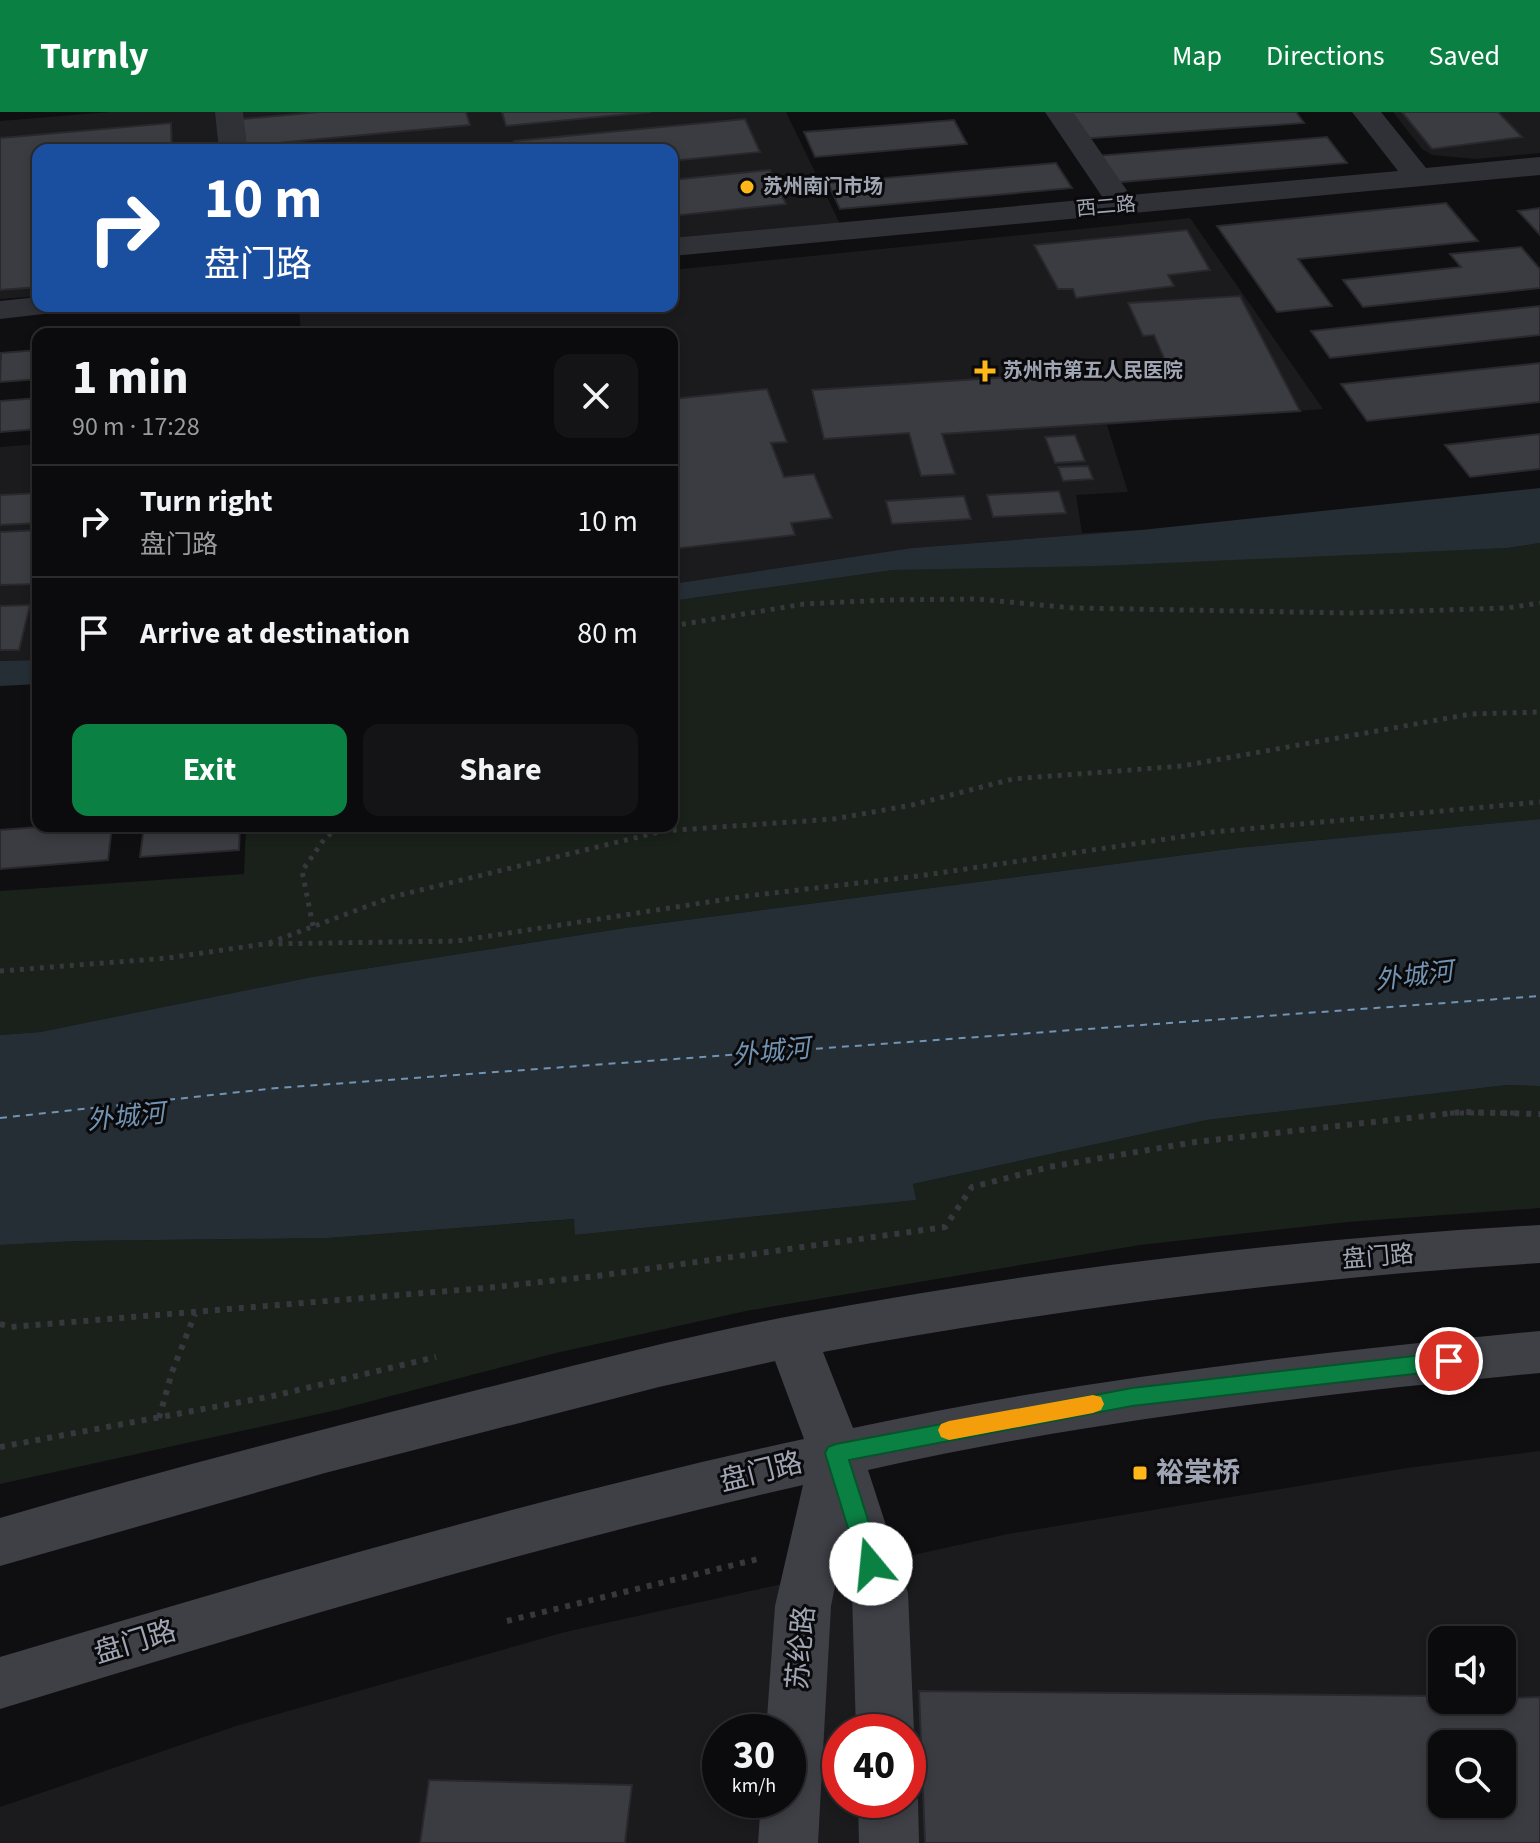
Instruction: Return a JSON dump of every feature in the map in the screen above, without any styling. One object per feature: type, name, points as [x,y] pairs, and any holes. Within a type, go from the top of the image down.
[{"type":"main road","name":"盘门路","points":[[0,1542],[197,1484],[589,1384],[792,1337],[1101,1286],[1308,1263],[1540,1244]]},
{"type":"main road","points":[[792,1337],[836,1453],[880,1593],[884,1714]]},
{"type":"main road","name":"盘门路","points":[[0,1683],[421,1560],[836,1453],[1038,1413],[1207,1386],[1540,1352]]},
{"type":"main road","name":"苏纶路","points":[[788,1843],[803,1606],[836,1453]]},
{"type":"main road","points":[[888,1818],[889,1843]]},
{"type":"street","points":[[229,112],[232,144]]},
{"type":"street","points":[[1059,112],[1122,205]]},
{"type":"street","points":[[1366,112],[1419,178]]},
{"type":"street","name":"西二路","points":[[678,246],[1540,166]]},
{"type":"street","points":[[0,310],[32,307]]},
{"type":"path","points":[[678,625],[804,604],[888,600],[977,599],[1073,608],[1350,613],[1507,608],[1540,603]]},
{"type":"path","points":[[678,830],[834,819],[912,805],[1013,779],[1182,766],[1471,714],[1540,712]]},
{"type":"path","points":[[0,971],[168,958],[264,944],[457,941],[747,896],[919,876],[1213,832],[1540,802]]},
{"type":"path","points":[[313,926],[302,871],[332,832]]},
{"type":"path","points":[[264,944],[392,897],[659,832]]},
{"type":"path","points":[[0,1324],[11,1327],[195,1313],[597,1276],[945,1227],[972,1187],[1049,1167],[1195,1142],[1338,1124],[1462,1112],[1540,1114]]},
{"type":"path","points":[[159,1418],[172,1372],[195,1313]]},
{"type":"path","points":[[0,1447],[273,1396],[436,1357]]},
{"type":"path","points":[[507,1621],[664,1582]]},
{"type":"shaded area","name":"苏州南门市场","points":[[110,112],[786,112],[840,224],[678,238],[678,144],[32,144],[32,296],[0,299],[0,121]]},
{"type":"shaded area","points":[[1393,112],[1540,112],[1540,153],[1476,159],[1432,155],[1422,149]]},
{"type":"shaded area","name":"苏州市第五人民医院","points":[[1190,218],[1323,409],[1107,425],[1128,492],[1076,495],[1082,533],[1141,530],[912,548],[678,583],[678,328],[301,328],[299,312],[678,312],[678,269]]},
{"type":"shaded area","points":[[32,444],[32,660],[0,661],[0,447]]},
{"type":"shaded area","points":[[1540,543],[1540,819],[1237,848],[625,928],[312,977],[40,1032],[0,1035],[0,891],[244,874],[246,832],[678,832],[678,600],[893,570],[1508,548]]},
{"type":"shaded area","points":[[1507,1085],[1540,1086],[1540,1208],[1347,1222],[1140,1245],[746,1311],[556,1353],[337,1410],[0,1484],[0,1245],[328,1238],[575,1219],[575,1235],[915,1200],[913,1184],[1207,1120]]},
{"type":"shaded area","points":[[1540,1451],[1540,1843],[0,1843],[0,1807],[236,1726],[565,1632],[1008,1534],[1407,1468]]},
{"type":"water","points":[[1540,488],[1540,543],[1508,548],[1097,566],[893,570],[678,600],[678,583],[912,548],[1141,530]]},
{"type":"water","points":[[32,660],[32,684],[0,686],[0,661]]},
{"type":"water","name":"外城河","points":[[1540,819],[1540,1086],[1507,1085],[1207,1120],[913,1184],[916,1200],[575,1235],[574,1219],[328,1238],[0,1245],[0,1035],[40,1032],[312,977],[625,928],[1237,848]]},
{"type":"building","points":[[320,112],[466,112],[470,125],[246,144],[242,119]]},
{"type":"building","points":[[502,112],[651,112],[506,126]]},
{"type":"building","points":[[1065,112],[1296,112],[1304,123],[1080,139]]},
{"type":"building","points":[[1402,112],[1498,112],[1522,137],[1432,149]]},
{"type":"building","points":[[745,119],[760,152],[678,160],[678,144],[515,144],[514,141]]},
{"type":"building","points":[[954,120],[967,144],[815,157],[804,132]]},
{"type":"building","points":[[171,123],[172,144],[32,144],[32,287],[0,290],[0,138]]},
{"type":"building","points":[[1327,137],[1347,163],[1111,183],[1095,156]]},
{"type":"building","points":[[1056,163],[1072,188],[840,209],[828,183]]},
{"type":"building","points":[[770,170],[786,204],[678,215],[678,179]]},
{"type":"building","points":[[1446,203],[1478,241],[1298,259],[1332,306],[1277,312],[1217,226]]},
{"type":"building","points":[[1540,208],[1540,235],[1518,211]]},
{"type":"building","points":[[1187,230],[1210,270],[1168,275],[1174,286],[1076,298],[1073,289],[1058,289],[1034,245]]},
{"type":"building","points":[[1521,247],[1540,269],[1540,288],[1363,307],[1343,280],[1461,267],[1450,254]]},
{"type":"building","points":[[1240,296],[1300,411],[942,434],[955,474],[921,476],[909,433],[824,439],[812,390],[1027,376],[1024,368],[1090,364],[1095,376],[1170,372],[1154,335],[1143,336],[1128,303]]},
{"type":"building","points":[[1540,306],[1540,335],[1330,358],[1311,331]]},
{"type":"building","points":[[32,350],[32,379],[0,382],[1,353]]},
{"type":"building","points":[[1540,363],[1540,402],[1367,421],[1341,384]]},
{"type":"building","points":[[767,389],[787,442],[771,443],[784,477],[814,474],[832,518],[791,523],[795,535],[678,548],[678,398]]},
{"type":"building","points":[[32,398],[32,429],[0,432],[0,401]]},
{"type":"building","points":[[1540,434],[1540,469],[1470,477],[1445,445]]},
{"type":"building","points":[[1075,435],[1085,461],[1055,463],[1045,437]]},
{"type":"building","points":[[1088,466],[1093,479],[1063,481],[1058,467]]},
{"type":"building","points":[[1059,491],[1066,513],[993,517],[987,495]]},
{"type":"building","points":[[32,493],[32,523],[0,525],[0,495]]},
{"type":"building","points":[[964,496],[971,519],[892,524],[886,501]]},
{"type":"building","points":[[32,530],[32,584],[0,585],[0,532]]},
{"type":"building","points":[[30,605],[19,650],[0,650],[0,606]]},
{"type":"building","points":[[32,827],[32,832],[111,832],[108,860],[0,869],[0,830]]},
{"type":"building","points":[[143,832],[240,832],[239,850],[140,857]]},
{"type":"building","points":[[919,1691],[1428,1696],[1428,1714],[1516,1714],[1516,1698],[1540,1697],[1540,1843],[925,1843],[926,1714],[920,1714]]},
{"type":"building","points":[[429,1780],[632,1785],[625,1843],[420,1843]]},
{"type":"ferry route","points":[[0,1118],[277,1088],[1540,996]]},
{"type":"slow traffic","points":[[949,1430],[1093,1404]]},
{"type":"place","name":"苏州南门市场","points":[[747,187]]},
{"type":"place","name":"苏州市第五人民医院","points":[[985,371]]},
{"type":"place","name":"裕棠桥","points":[[1140,1473]]},
{"type":"route","points":[[871,1564],[836,1453],[1132,1397],[1207,1386],[1449,1361]]}]
